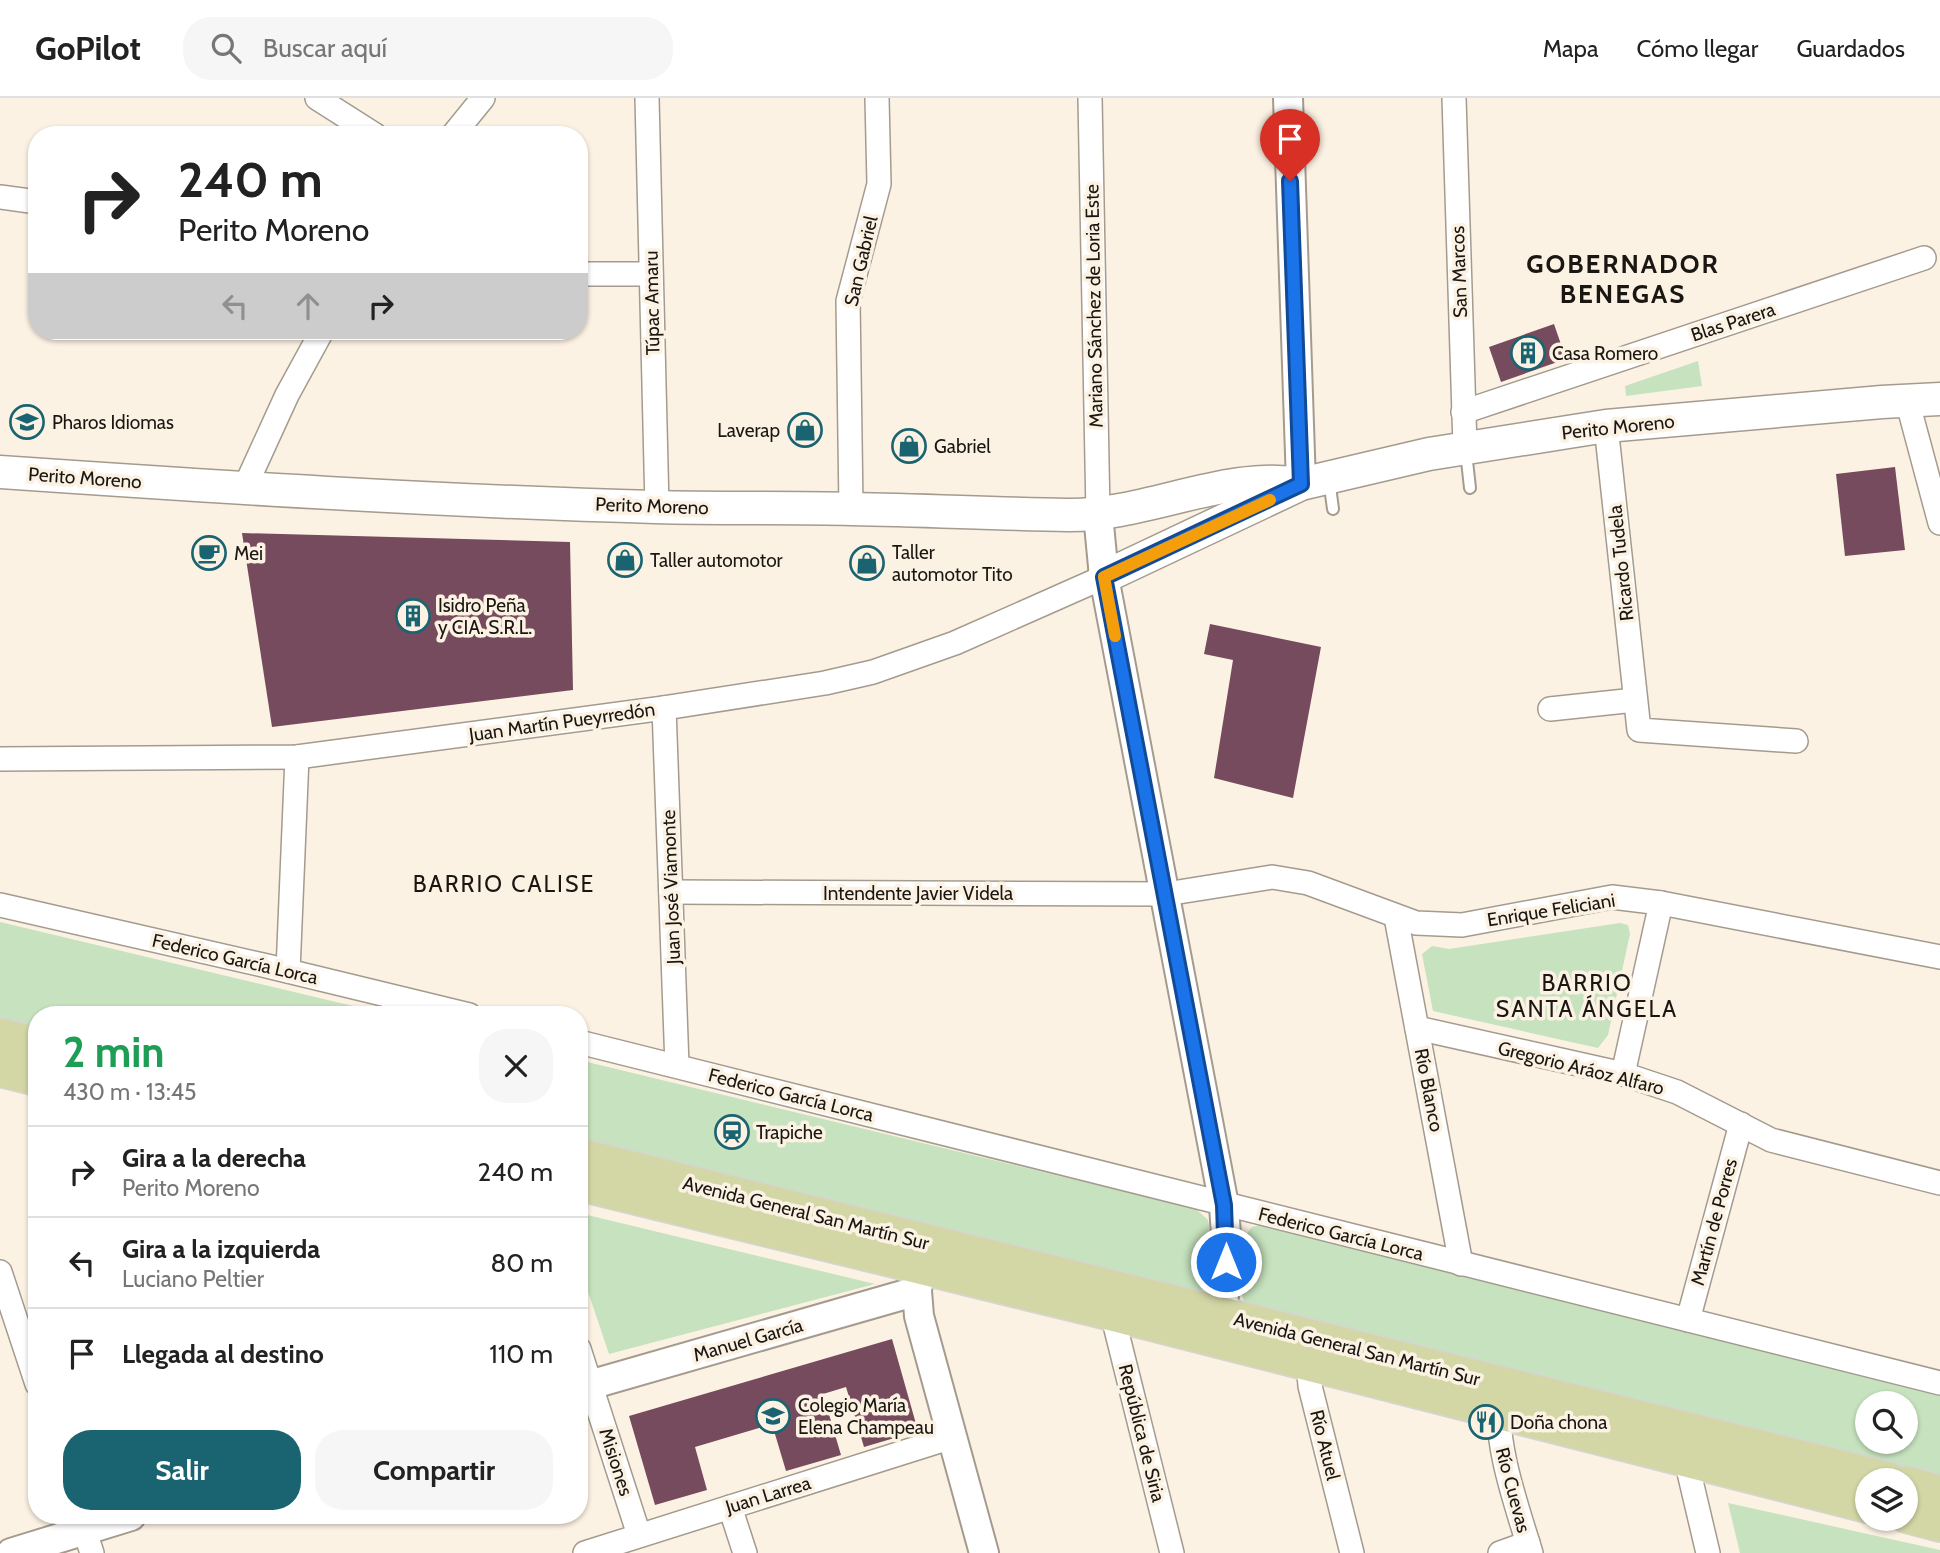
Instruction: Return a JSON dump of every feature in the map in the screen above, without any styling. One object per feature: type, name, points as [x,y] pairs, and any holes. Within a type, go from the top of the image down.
[{"type":"main road","name":"Perito Moreno","points":[[0,472],[244,489],[657,507],[1098,514],[1256,483],[1315,480],[1465,447],[1606,426],[1940,398]]},
{"type":"main road","name":"Perito Moreno","points":[[1104,577],[1315,480]]},
{"type":"main road","points":[[0,1036],[28,1043]]},
{"type":"main road","points":[[0,1069],[28,1076]]},
{"type":"main road","name":"Avenida General San Martín Sur","points":[[588,1159],[921,1267],[1222,1328],[1691,1447],[1855,1501]]},
{"type":"main road","name":"Avenida General San Martín Sur","points":[[588,1185],[1112,1313],[1222,1328]]},
{"type":"main road","name":"Avenida General San Martín Sur","points":[[1691,1447],[1855,1474]]},
{"type":"main road","points":[[1918,1487],[1940,1493]]},
{"type":"main road","points":[[1918,1518],[1940,1524]]},
{"type":"street","points":[[317,98],[361,126]]},
{"type":"street","points":[[460,126],[482,98]]},
{"type":"street","name":"Túpac Amaru","points":[[646,98],[657,507]]},
{"type":"street","name":"San Gabriel","points":[[851,509],[848,301],[879,184],[877,98]]},
{"type":"street","name":"Mariano Sánchez de Loria Este","points":[[1090,98],[1098,514]]},
{"type":"street","points":[[1288,98],[1315,480]]},
{"type":"street","name":"San Marcos","points":[[1454,98],[1465,447]]},
{"type":"street","points":[[0,197],[28,201]]},
{"type":"street","name":"Blas Parera","points":[[1463,412],[1924,258]]},
{"type":"street","points":[[588,274],[651,274]]},
{"type":"street","points":[[244,489],[316,340]]},
{"type":"street","points":[[1907,400],[1940,523]]},
{"type":"street","name":"Ricardo Tudela","points":[[1606,426],[1639,730],[1796,741]]},
{"type":"street","points":[[1098,514],[1104,577],[1224,1205],[1227,1251],[1222,1328]]},
{"type":"street","name":"Juan Martín Pueyrredón","points":[[0,758],[297,757],[664,708],[825,683],[873,672],[955,643],[1104,577]]},
{"type":"street","points":[[1550,709],[1635,700]]},
{"type":"street","name":"Juan José Viamonte","points":[[664,708],[677,1066]]},
{"type":"street","points":[[288,971],[297,757]]},
{"type":"street","name":"Enrique Feliciani","points":[[1166,894],[1272,877],[1308,883],[1396,917],[1427,924],[1462,925],[1604,898],[1661,903],[1940,957]]},
{"type":"street","name":"Intendente Javier Videla","points":[[671,892],[1166,894]]},
{"type":"street","points":[[1623,1074],[1661,903]]},
{"type":"street","name":"Federico García Lorca","points":[[0,905],[432,1006]]},
{"type":"street","name":"Río Blanco","points":[[1396,917],[1461,1264]]},
{"type":"street","name":"Gregorio Aráoz Alfaro","points":[[1417,1028],[1623,1074],[1677,1092],[1771,1140],[1940,1183]]},
{"type":"street","name":"Federico García Lorca","points":[[588,1044],[1940,1382]]},
{"type":"street","name":"Martín de Porres","points":[[1688,1320],[1741,1124]]},
{"type":"street","points":[[921,1267],[919,1316],[984,1553]]},
{"type":"street","name":"Manuel García","points":[[588,1386],[921,1267]]},
{"type":"street","points":[[0,1272],[28,1357]]},
{"type":"street","name":"República de Siria","points":[[1112,1313],[1172,1553]]},
{"type":"street","name":"Río Atuel","points":[[1307,1350],[1310,1387],[1352,1553]]},
{"type":"street","name":"Misiones","points":[[588,1395],[639,1535]]},
{"type":"street","name":"Río Cuevas","points":[[1501,1399],[1499,1434],[1529,1548]]},
{"type":"street","name":"Juan Larrea","points":[[584,1553],[953,1437]]},
{"type":"street","points":[[1691,1447],[1687,1464],[1708,1553]]},
{"type":"street","points":[[730,1507],[745,1553]]},
{"type":"street","points":[[11,1553],[108,1524]]},
{"type":"street","points":[[1500,1553],[1529,1548]]},
{"type":"lane","points":[[1465,447],[1470,488]]},
{"type":"lane","points":[[1315,480],[1334,509]]},
{"type":"green space","points":[[1698,361],[1702,386],[1626,396],[1625,386]]},
{"type":"green space","points":[[0,922],[353,1006],[28,1006],[28,1031],[0,1023]]},
{"type":"green space","points":[[1620,923],[1628,925],[1630,934],[1608,1035],[1598,1048],[1433,1011],[1422,954],[1432,946],[1449,949]]},
{"type":"green space","points":[[588,1062],[1196,1209],[1208,1220],[1209,1225],[1207,1285],[1199,1293],[588,1142]]},
{"type":"green space","points":[[588,1215],[875,1284],[609,1354],[588,1292]]},
{"type":"green space","points":[[1261,1225],[1940,1394],[1940,1485],[1918,1479],[1918,1468],[1873,1468],[1249,1309],[1241,1291],[1238,1268],[1246,1235],[1252,1227]]},
{"type":"green space","points":[[1728,1503],[1940,1550],[1940,1553],[1740,1553]]},
{"type":"building","name":"Casa Romero","points":[[1554,324],[1566,359],[1501,382],[1489,347]]},
{"type":"building","points":[[1895,467],[1905,550],[1845,556],[1836,474]]},
{"type":"building","name":"Isidro Peña y CIA. S.R.L.","points":[[242,533],[570,542],[573,690],[272,727]]},
{"type":"building","points":[[1210,624],[1321,647],[1293,798],[1214,778],[1233,660],[1204,654]]},
{"type":"building","name":"Colegio María Elena Champeau","points":[[892,1339],[918,1431],[864,1447],[846,1387],[823,1394],[841,1455],[786,1471],[772,1424],[695,1447],[707,1490],[655,1505],[629,1416]]},
{"type":"slow traffic","points":[[1115,636],[1104,577],[1270,500]]},
{"type":"place","name":"Casa Romero","points":[[1528,353]]},
{"type":"place","name":"Pharos Idiomas","points":[[27,422]]},
{"type":"place","name":"Laverap","points":[[805,430]]},
{"type":"place","name":"Gabriel","points":[[909,446]]},
{"type":"place","name":"Mei","points":[[209,553]]},
{"type":"place","name":"Taller automotor","points":[[625,560]]},
{"type":"place","name":"Taller automotor Tito","points":[[867,563]]},
{"type":"place","name":"Isidro Peña y CIA. S.R.L.","points":[[413,616]]},
{"type":"place","name":"Trapiche","points":[[732,1132]]},
{"type":"place","name":"Colegio María Elena Champeau","points":[[773,1416]]},
{"type":"place","name":"Doña chona","points":[[1486,1422]]},
{"type":"district","name":"GOBERNADOR BENEGAS","points":[[1623,279]]},
{"type":"district","name":"BARRIO CALISE","points":[[504,884]]},
{"type":"district","name":"BARRIO SANTA ÁNGELA","points":[[1587,996]]},
{"type":"route","points":[[1226,1262],[1224,1205],[1104,577],[1301,484],[1290,181]]}]
